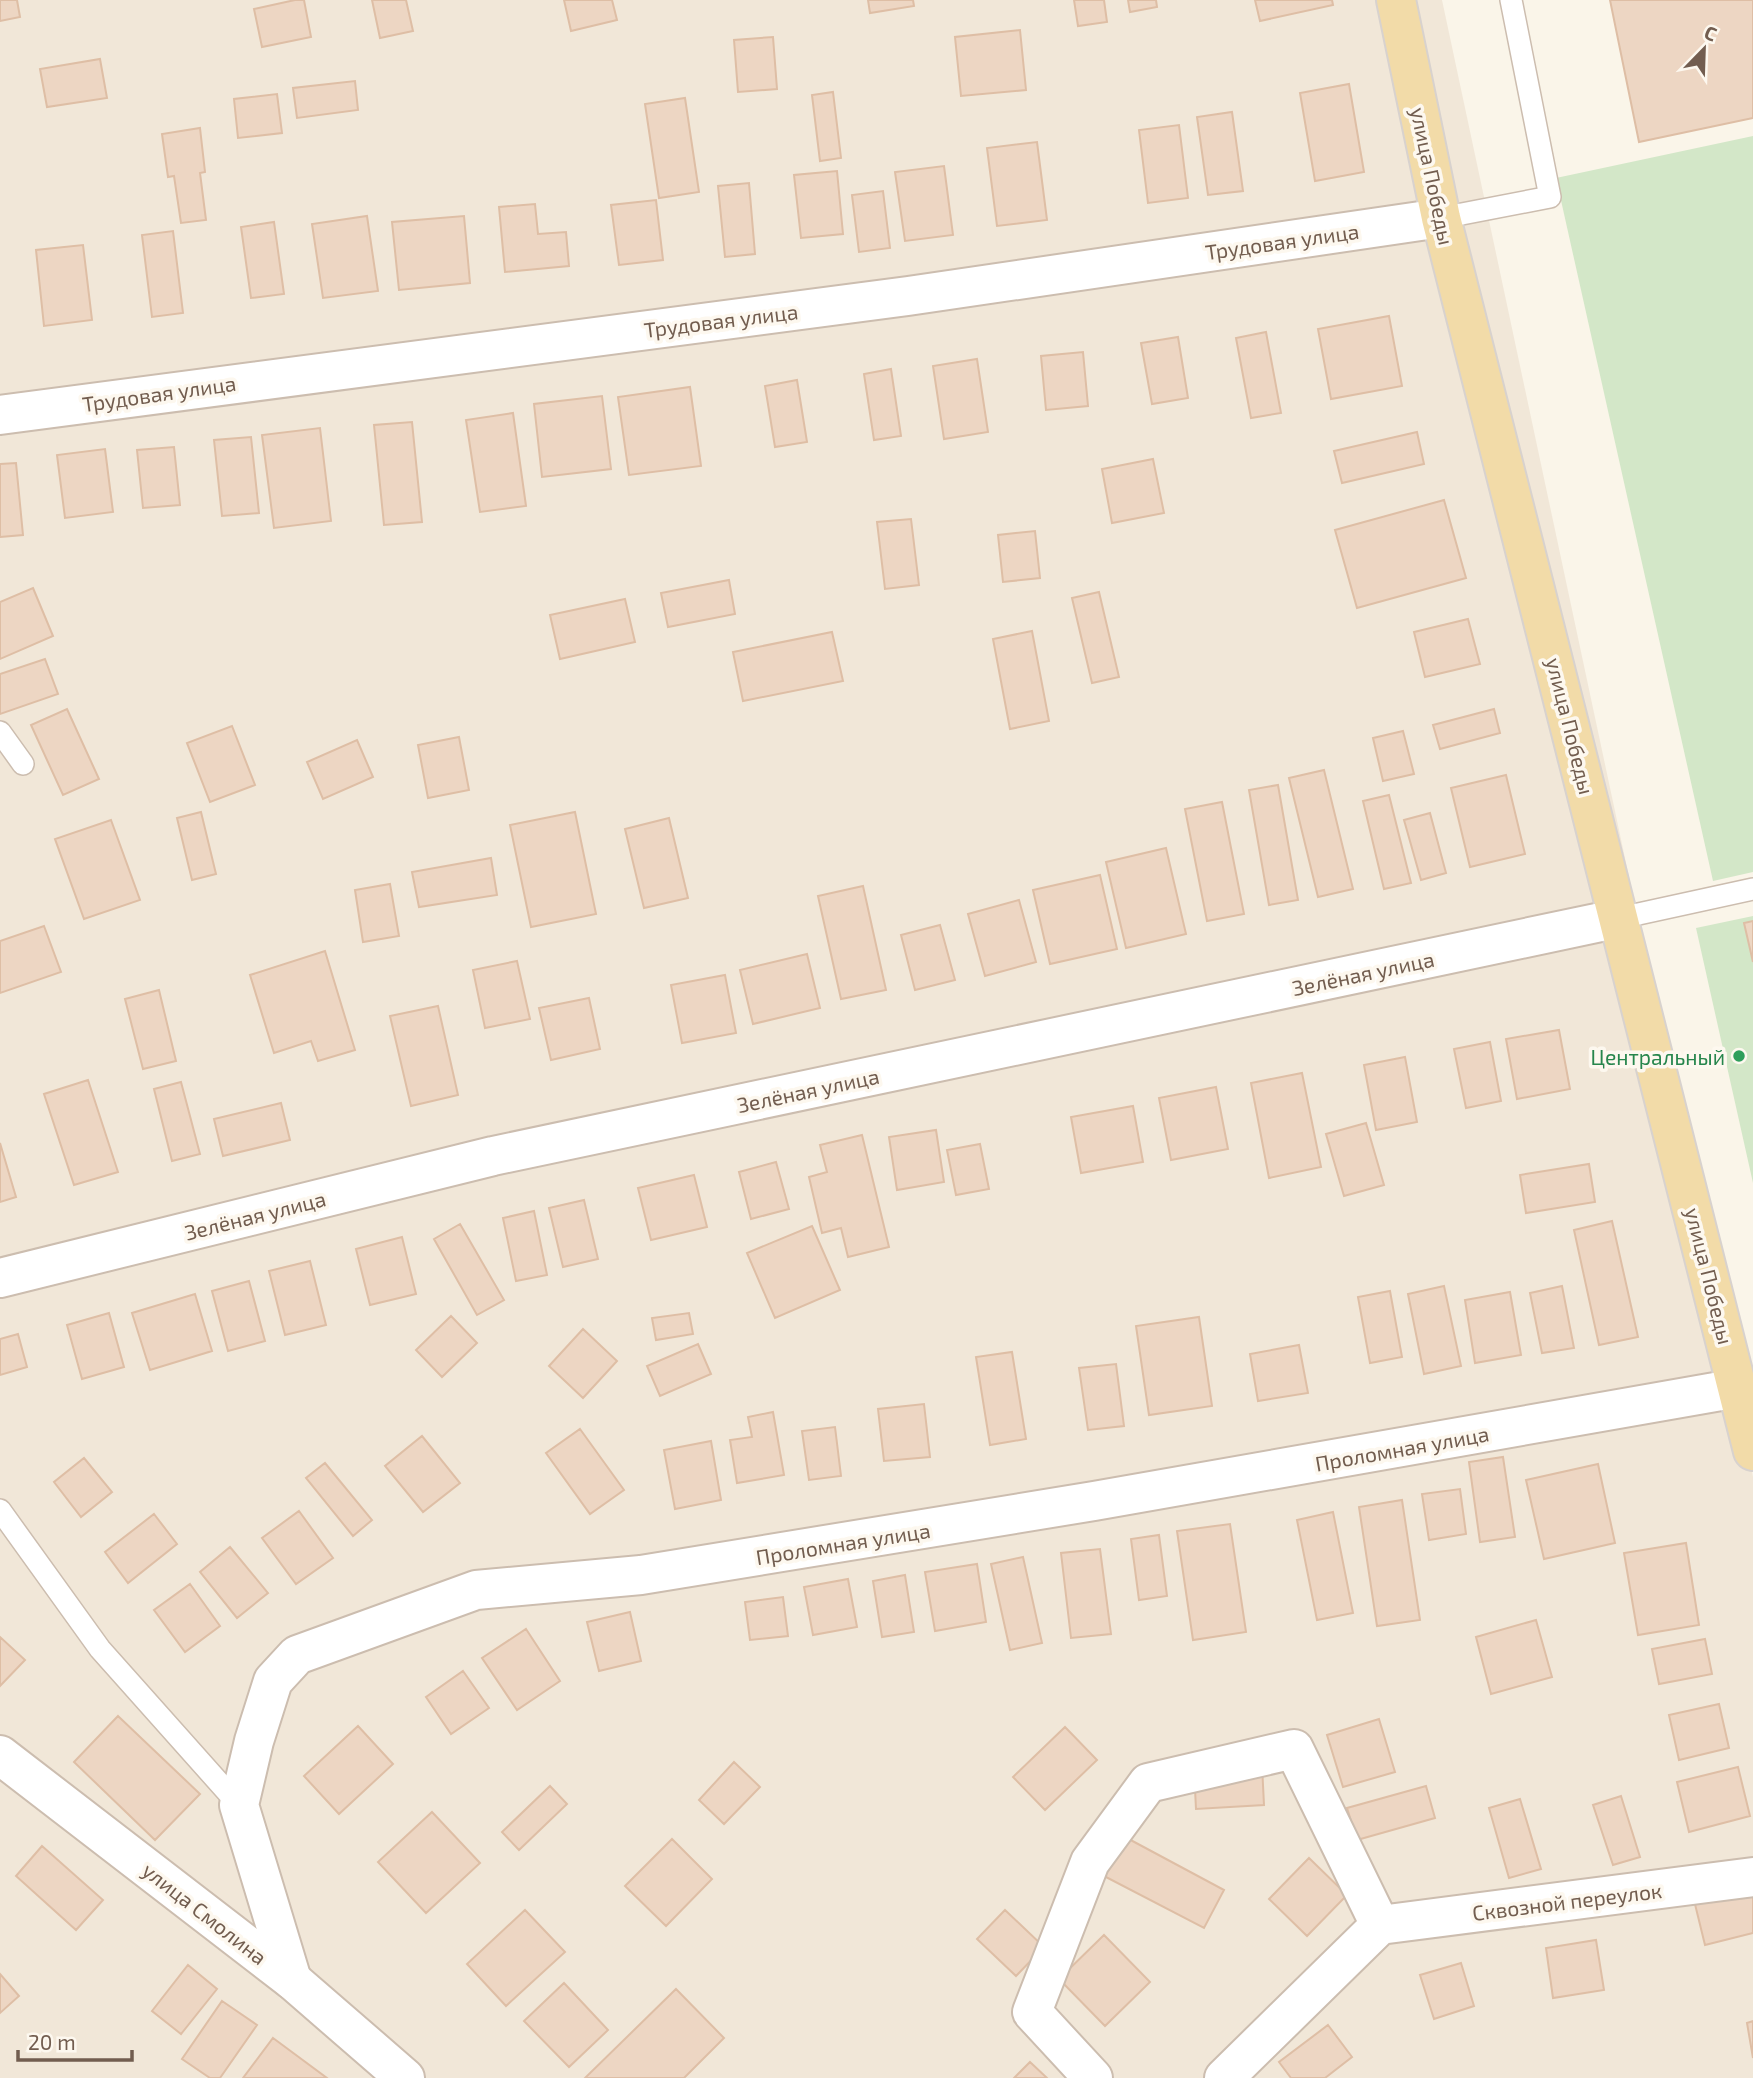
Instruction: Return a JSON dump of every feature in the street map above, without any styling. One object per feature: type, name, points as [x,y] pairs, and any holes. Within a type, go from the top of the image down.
[{"type":"main road","name":"улица Победы","points":[[1396,0],[1441,218],[1753,1451]]},
{"type":"street","name":"Трудовая улица","points":[[0,415],[908,296],[1441,218]]},
{"type":"street","name":"Зелёная улица","points":[[0,1278],[493,1156],[1620,918]]},
{"type":"street","name":"Проломная улица","points":[[239,1805],[272,1681],[297,1655],[476,1590],[641,1576],[1094,1502],[1738,1388]]},
{"type":"street","points":[[1093,2078],[1032,2012],[1090,1862],[1148,1783],[1294,1749],[1380,1925],[1224,2078]]},
{"type":"street","name":"улица Смолина","points":[[0,1755],[292,1980],[405,2078]]},
{"type":"street","points":[[239,1805],[292,1980]]},
{"type":"street","name":"Сквозной переулок","points":[[1380,1925],[1753,1877]]},
{"type":"lane","points":[[1441,218],[1550,197],[1511,0]]},
{"type":"lane","points":[[0,732],[23,764]]},
{"type":"lane","points":[[1620,918],[1753,889]]},
{"type":"lane","points":[[0,1510],[100,1649],[239,1805]]},
{"type":"shaded area","points":[[0,0],[1442,0],[1738,1388],[1753,1477],[1753,2078],[0,2078]]},
{"type":"green space","points":[[1753,136],[1753,872],[1713,881],[1556,178]]},
{"type":"green space","name":"Центральный","points":[[1753,916],[1753,1183],[1696,928]]},
{"type":"building","points":[[0,0],[17,0],[20,17],[0,21]]},
{"type":"building","points":[[304,0],[311,37],[262,47],[254,9]]},
{"type":"building","points":[[372,0],[406,0],[413,31],[380,38]]},
{"type":"building","points":[[564,0],[612,0],[617,20],[571,31]]},
{"type":"building","points":[[868,0],[913,0],[914,6],[870,13]]},
{"type":"building","points":[[1074,0],[1104,0],[1107,22],[1078,26]]},
{"type":"building","points":[[1128,0],[1156,0],[1157,7],[1130,12]]},
{"type":"building","points":[[1255,0],[1332,0],[1333,5],[1260,21]]},
{"type":"building","points":[[1610,0],[1753,0],[1753,118],[1639,142]]},
{"type":"building","points":[[1020,30],[1026,90],[961,96],[955,37]]},
{"type":"building","points":[[773,37],[777,89],[738,92],[734,40]]},
{"type":"building","points":[[100,59],[107,98],[47,107],[40,69]]},
{"type":"building","points":[[355,81],[358,110],[297,118],[293,88]]},
{"type":"building","points":[[1349,84],[1364,172],[1315,181],[1300,93]]},
{"type":"building","points":[[833,92],[841,158],[820,161],[812,95]]},
{"type":"building","points":[[277,94],[282,133],[238,138],[234,99]]},
{"type":"building","points":[[685,98],[699,192],[659,198],[645,104]]},
{"type":"building","points":[[1232,112],[1243,191],[1208,195],[1197,117]]},
{"type":"building","points":[[1179,125],[1188,198],[1148,203],[1139,130]]},
{"type":"building","points":[[200,128],[205,172],[200,173],[206,220],[181,223],[174,176],[168,177],[162,134]]},
{"type":"building","points":[[1037,142],[1047,220],[997,226],[987,148]]},
{"type":"building","points":[[944,166],[953,235],[905,241],[895,172]]},
{"type":"building","points":[[837,171],[843,234],[801,238],[794,175]]},
{"type":"building","points":[[749,183],[755,254],[725,257],[718,186]]},
{"type":"building","points":[[883,191],[890,248],[859,252],[852,195]]},
{"type":"building","points":[[656,200],[663,260],[619,265],[611,205]]},
{"type":"building","points":[[535,204],[538,234],[566,232],[569,266],[505,272],[499,207]]},
{"type":"building","points":[[367,216],[378,291],[323,298],[312,224]]},
{"type":"building","points":[[464,216],[470,283],[399,290],[392,222]]},
{"type":"building","points":[[274,222],[284,294],[251,298],[241,227]]},
{"type":"building","points":[[173,231],[183,313],[152,317],[142,235]]},
{"type":"building","points":[[83,245],[92,320],[44,326],[36,250]]},
{"type":"building","points":[[1389,316],[1402,386],[1331,399],[1318,329]]},
{"type":"building","points":[[1266,332],[1281,413],[1251,418],[1236,338]]},
{"type":"building","points":[[1178,337],[1188,398],[1152,404],[1141,343]]},
{"type":"building","points":[[1083,352],[1088,406],[1046,410],[1041,356]]},
{"type":"building","points":[[977,359],[988,432],[944,439],[933,366]]},
{"type":"building","points":[[891,369],[901,436],[874,440],[864,374]]},
{"type":"building","points":[[797,380],[807,442],[775,447],[765,386]]},
{"type":"building","points":[[690,387],[701,466],[629,475],[618,397]]},
{"type":"building","points":[[602,396],[611,469],[542,477],[534,404]]},
{"type":"building","points":[[513,413],[526,506],[480,512],[466,420]]},
{"type":"building","points":[[412,422],[422,522],[384,525],[374,425]]},
{"type":"building","points":[[320,428],[331,521],[274,528],[262,435]]},
{"type":"building","points":[[1417,432],[1424,464],[1342,483],[1334,451]]},
{"type":"building","points":[[251,437],[259,513],[222,516],[214,440]]},
{"type":"building","points":[[174,447],[180,505],[143,508],[137,450]]},
{"type":"building","points":[[105,449],[113,512],[65,518],[57,455]]},
{"type":"building","points":[[1153,459],[1164,513],[1112,523],[1102,469]]},
{"type":"building","points":[[16,463],[23,535],[0,537],[0,464]]},
{"type":"building","points":[[1444,500],[1466,578],[1357,608],[1335,530]]},
{"type":"building","points":[[911,519],[919,585],[885,589],[877,522]]},
{"type":"building","points":[[1035,531],[1040,578],[1003,582],[998,535]]},
{"type":"building","points":[[729,580],[735,614],[668,627],[661,593]]},
{"type":"building","points":[[33,588],[53,636],[0,659],[0,602]]},
{"type":"building","points":[[1099,592],[1119,677],[1092,683],[1072,598]]},
{"type":"building","points":[[625,599],[635,642],[560,659],[550,615]]},
{"type":"building","points":[[1468,619],[1480,664],[1425,677],[1414,632]]},
{"type":"building","points":[[1032,631],[1049,721],[1010,729],[993,639]]},
{"type":"building","points":[[832,632],[843,681],[743,701],[733,652]]},
{"type":"building","points":[[45,659],[58,694],[0,714],[0,674]]},
{"type":"building","points":[[67,709],[99,779],[63,795],[31,725]]},
{"type":"building","points":[[1494,709],[1500,733],[1440,749],[1433,725]]},
{"type":"building","points":[[232,726],[255,785],[210,802],[187,743]]},
{"type":"building","points":[[1403,731],[1414,774],[1383,781],[1373,738]]},
{"type":"building","points":[[459,737],[469,790],[428,798],[418,745]]},
{"type":"building","points":[[357,740],[373,777],[323,799],[307,762]]},
{"type":"building","points":[[1324,770],[1353,889],[1318,897],[1289,778]]},
{"type":"building","points":[[1506,775],[1525,854],[1470,867],[1451,788]]},
{"type":"building","points":[[1278,785],[1298,900],[1269,905],[1249,790]]},
{"type":"building","points":[[1389,795],[1411,883],[1384,889],[1363,801]]},
{"type":"building","points":[[1222,802],[1244,914],[1207,921],[1185,809]]},
{"type":"building","points":[[201,812],[216,874],[192,880],[177,818]]},
{"type":"building","points":[[575,812],[596,914],[531,927],[510,825]]},
{"type":"building","points":[[1430,813],[1446,873],[1421,880],[1404,820]]},
{"type":"building","points":[[669,818],[688,898],[644,908],[625,829]]},
{"type":"building","points":[[111,820],[140,900],[84,919],[55,839]]},
{"type":"building","points":[[1166,848],[1186,934],[1126,948],[1106,862]]},
{"type":"building","points":[[491,858],[497,895],[419,907],[412,872]]},
{"type":"building","points":[[1100,875],[1117,949],[1050,964],[1033,890]]},
{"type":"building","points":[[390,884],[399,936],[363,942],[355,890]]},
{"type":"building","points":[[863,886],[886,990],[841,999],[818,896]]},
{"type":"building","points":[[1019,900],[1036,962],[985,976],[968,914]]},
{"type":"building","points":[[1753,921],[1753,962],[1744,923]]},
{"type":"building","points":[[940,925],[955,980],[915,990],[901,935]]},
{"type":"building","points":[[44,926],[61,972],[0,993],[0,941]]},
{"type":"building","points":[[325,951],[355,1050],[318,1061],[311,1041],[274,1053],[250,975]]},
{"type":"building","points":[[807,954],[820,1008],[753,1024],[740,970]]},
{"type":"building","points":[[517,961],[530,1019],[485,1028],[473,970]]},
{"type":"building","points":[[725,975],[736,1033],[682,1043],[671,985]]},
{"type":"building","points":[[159,990],[176,1061],[143,1069],[125,999]]},
{"type":"building","points":[[589,998],[600,1049],[551,1060],[539,1008]]},
{"type":"building","points":[[438,1006],[458,1095],[411,1106],[390,1016]]},
{"type":"building","points":[[1559,1030],[1570,1089],[1517,1099],[1506,1039]]},
{"type":"building","points":[[1490,1042],[1501,1101],[1466,1108],[1454,1049]]},
{"type":"building","points":[[1405,1057],[1417,1122],[1376,1130],[1364,1065]]},
{"type":"building","points":[[1302,1073],[1321,1167],[1269,1178],[1251,1083]]},
{"type":"building","points":[[88,1080],[118,1172],[74,1185],[44,1094]]},
{"type":"building","points":[[181,1082],[200,1154],[172,1161],[154,1089]]},
{"type":"building","points":[[1216,1087],[1228,1149],[1171,1160],[1159,1098]]},
{"type":"building","points":[[281,1103],[290,1140],[223,1156],[214,1119]]},
{"type":"building","points":[[1133,1106],[1143,1162],[1081,1173],[1071,1117]]},
{"type":"building","points":[[1366,1123],[1384,1185],[1344,1196],[1326,1134]]},
{"type":"building","points":[[936,1130],[944,1182],[897,1190],[889,1137]]},
{"type":"building","points":[[862,1135],[889,1247],[848,1257],[841,1228],[822,1233],[809,1177],[827,1172],[820,1145]]},
{"type":"building","points":[[0,1143],[16,1197],[0,1202]]},
{"type":"building","points":[[980,1144],[989,1189],[956,1195],[947,1150]]},
{"type":"building","points":[[776,1162],[789,1209],[751,1219],[739,1172]]},
{"type":"building","points":[[1589,1164],[1595,1202],[1526,1213],[1520,1175]]},
{"type":"building","points":[[694,1175],[707,1227],[651,1240],[638,1188]]},
{"type":"building","points":[[584,1200],[598,1259],[563,1267],[549,1208]]},
{"type":"building","points":[[534,1211],[547,1275],[516,1281],[503,1218]]},
{"type":"building","points":[[1612,1221],[1638,1337],[1599,1345],[1574,1230]]},
{"type":"building","points":[[460,1224],[504,1300],[477,1315],[434,1239]]},
{"type":"building","points":[[812,1226],[840,1290],[775,1318],[747,1253]]},
{"type":"building","points":[[402,1237],[416,1294],[370,1305],[356,1249]]},
{"type":"building","points":[[310,1261],[326,1325],[285,1335],[269,1271]]},
{"type":"building","points":[[249,1281],[265,1341],[228,1351],[212,1291]]},
{"type":"building","points":[[1444,1286],[1461,1366],[1424,1374],[1408,1294]]},
{"type":"building","points":[[1562,1286],[1574,1348],[1542,1353],[1530,1293]]},
{"type":"building","points":[[1390,1291],[1402,1357],[1370,1363],[1358,1297]]},
{"type":"building","points":[[1510,1292],[1521,1355],[1475,1363],[1465,1300]]},
{"type":"building","points":[[195,1294],[212,1351],[150,1370],[132,1313]]},
{"type":"building","points":[[109,1313],[124,1367],[82,1379],[67,1325]]},
{"type":"building","points":[[689,1313],[693,1334],[656,1340],[652,1318]]},
{"type":"building","points":[[451,1316],[477,1343],[442,1377],[416,1350]]},
{"type":"building","points":[[1199,1317],[1212,1406],[1149,1415],[1136,1326]]},
{"type":"building","points":[[583,1329],[617,1361],[583,1398],[549,1366]]},
{"type":"building","points":[[18,1334],[27,1367],[0,1375],[0,1339]]},
{"type":"building","points":[[698,1344],[711,1374],[660,1396],[647,1366]]},
{"type":"building","points":[[1299,1345],[1308,1393],[1258,1401],[1250,1354]]},
{"type":"building","points":[[1012,1352],[1026,1439],[990,1445],[976,1357]]},
{"type":"building","points":[[1116,1364],[1124,1426],[1088,1430],[1079,1368]]},
{"type":"building","points":[[924,1404],[930,1457],[884,1461],[878,1409]]},
{"type":"building","points":[[773,1412],[784,1475],[737,1483],[730,1440],[752,1437],[748,1417]]},
{"type":"building","points":[[835,1427],[841,1476],[809,1480],[802,1431]]},
{"type":"building","points":[[580,1429],[624,1490],[590,1514],[546,1453]]},
{"type":"building","points":[[422,1436],[460,1483],[423,1512],[385,1466]]},
{"type":"building","points":[[711,1441],[721,1500],[675,1509],[664,1450]]},
{"type":"building","points":[[1503,1457],[1515,1537],[1480,1542],[1469,1462]]},
{"type":"building","points":[[84,1458],[112,1492],[81,1517],[54,1482]]},
{"type":"building","points":[[325,1463],[372,1520],[353,1536],[306,1478]]},
{"type":"building","points":[[1598,1464],[1615,1543],[1544,1559],[1526,1480]]},
{"type":"building","points":[[1460,1489],[1466,1534],[1429,1540],[1422,1494]]},
{"type":"building","points":[[1402,1500],[1420,1620],[1377,1626],[1359,1507]]},
{"type":"building","points":[[299,1511],[333,1558],[296,1584],[262,1538]]},
{"type":"building","points":[[1333,1512],[1353,1613],[1317,1620],[1297,1520]]},
{"type":"building","points":[[154,1514],[177,1544],[128,1583],[105,1552]]},
{"type":"building","points":[[1230,1524],[1246,1632],[1193,1640],[1177,1531]]},
{"type":"building","points":[[1159,1535],[1167,1596],[1139,1600],[1131,1539]]},
{"type":"building","points":[[1686,1543],[1699,1625],[1638,1635],[1624,1553]]},
{"type":"building","points":[[230,1547],[268,1593],[237,1618],[200,1572]]},
{"type":"building","points":[[1100,1549],[1111,1634],[1071,1638],[1061,1553]]},
{"type":"building","points":[[1023,1557],[1042,1643],[1010,1650],[991,1564]]},
{"type":"building","points":[[977,1564],[986,1622],[935,1631],[925,1572]]},
{"type":"building","points":[[905,1575],[914,1632],[882,1637],[873,1581]]},
{"type":"building","points":[[848,1579],[857,1627],[813,1635],[804,1587]]},
{"type":"building","points":[[190,1584],[220,1626],[185,1652],[154,1610]]},
{"type":"building","points":[[783,1597],[788,1636],[750,1640],[745,1602]]},
{"type":"building","points":[[630,1612],[641,1661],[599,1671],[587,1622]]},
{"type":"building","points":[[1536,1620],[1552,1677],[1491,1694],[1476,1637]]},
{"type":"building","points":[[526,1629],[560,1681],[517,1710],[482,1658]]},
{"type":"building","points":[[0,1637],[25,1660],[0,1686]]},
{"type":"building","points":[[1705,1639],[1712,1674],[1659,1684],[1652,1649]]},
{"type":"building","points":[[463,1671],[489,1708],[451,1734],[426,1697]]},
{"type":"building","points":[[1719,1704],[1729,1748],[1679,1760],[1669,1715]]},
{"type":"building","points":[[118,1716],[200,1794],[155,1840],[74,1762]]},
{"type":"building","points":[[1379,1719],[1395,1772],[1343,1787],[1327,1735]]},
{"type":"building","points":[[358,1726],[393,1764],[339,1814],[304,1776]]},
{"type":"building","points":[[1065,1727],[1097,1760],[1045,1810],[1013,1777]]},
{"type":"building","points":[[734,1762],[760,1787],[724,1824],[699,1800]]},
{"type":"building","points":[[1262,1765],[1264,1805],[1196,1809],[1194,1769]]},
{"type":"building","points":[[1738,1767],[1750,1816],[1689,1832],[1677,1782]]},
{"type":"building","points":[[550,1786],[567,1804],[519,1850],[502,1832]]},
{"type":"building","points":[[1426,1786],[1435,1818],[1357,1840],[1347,1808]]},
{"type":"building","points":[[1621,1796],[1640,1857],[1613,1865],[1593,1805]]},
{"type":"building","points":[[1520,1799],[1541,1869],[1509,1878],[1489,1808]]},
{"type":"building","points":[[432,1812],[480,1863],[426,1913],[378,1862]]},
{"type":"building","points":[[1125,1837],[1224,1890],[1204,1928],[1104,1876]]},
{"type":"building","points":[[672,1839],[712,1879],[666,1926],[625,1886]]},
{"type":"building","points":[[42,1846],[103,1900],[76,1930],[16,1876]]},
{"type":"building","points":[[1309,1858],[1347,1895],[1307,1936],[1269,1899]]},
{"type":"building","points":[[1753,1881],[1753,1933],[1705,1945],[1693,1896]]},
{"type":"building","points":[[525,1910],[565,1952],[506,2006],[467,1964]]},
{"type":"building","points":[[1005,1910],[1044,1947],[1016,1976],[977,1939]]},
{"type":"building","points":[[1104,1935],[1150,1982],[1105,2026],[1059,1979]]},
{"type":"building","points":[[1596,1940],[1604,1990],[1553,1998],[1546,1948]]},
{"type":"building","points":[[1461,1963],[1474,2006],[1434,2019],[1420,1975]]},
{"type":"building","points":[[188,1965],[217,1989],[181,2034],[152,2011]]},
{"type":"building","points":[[0,1974],[19,1996],[0,2013]]},
{"type":"building","points":[[564,1983],[608,2030],[569,2067],[524,2021]]},
{"type":"building","points":[[676,1989],[724,2038],[684,2078],[585,2078]]},
{"type":"building","points":[[222,2001],[257,2025],[220,2078],[210,2078],[182,2059]]},
{"type":"building","points":[[1753,2021],[1753,2058],[1747,2023]]},
{"type":"building","points":[[1328,2025],[1352,2057],[1325,2078],[1291,2078],[1279,2062]]},
{"type":"building","points":[[273,2038],[327,2078],[243,2078]]},
{"type":"building","points":[[1030,2062],[1047,2078],[1014,2078]]},
{"type":"place","name":"Центральный","points":[[1739,1056]]}]
